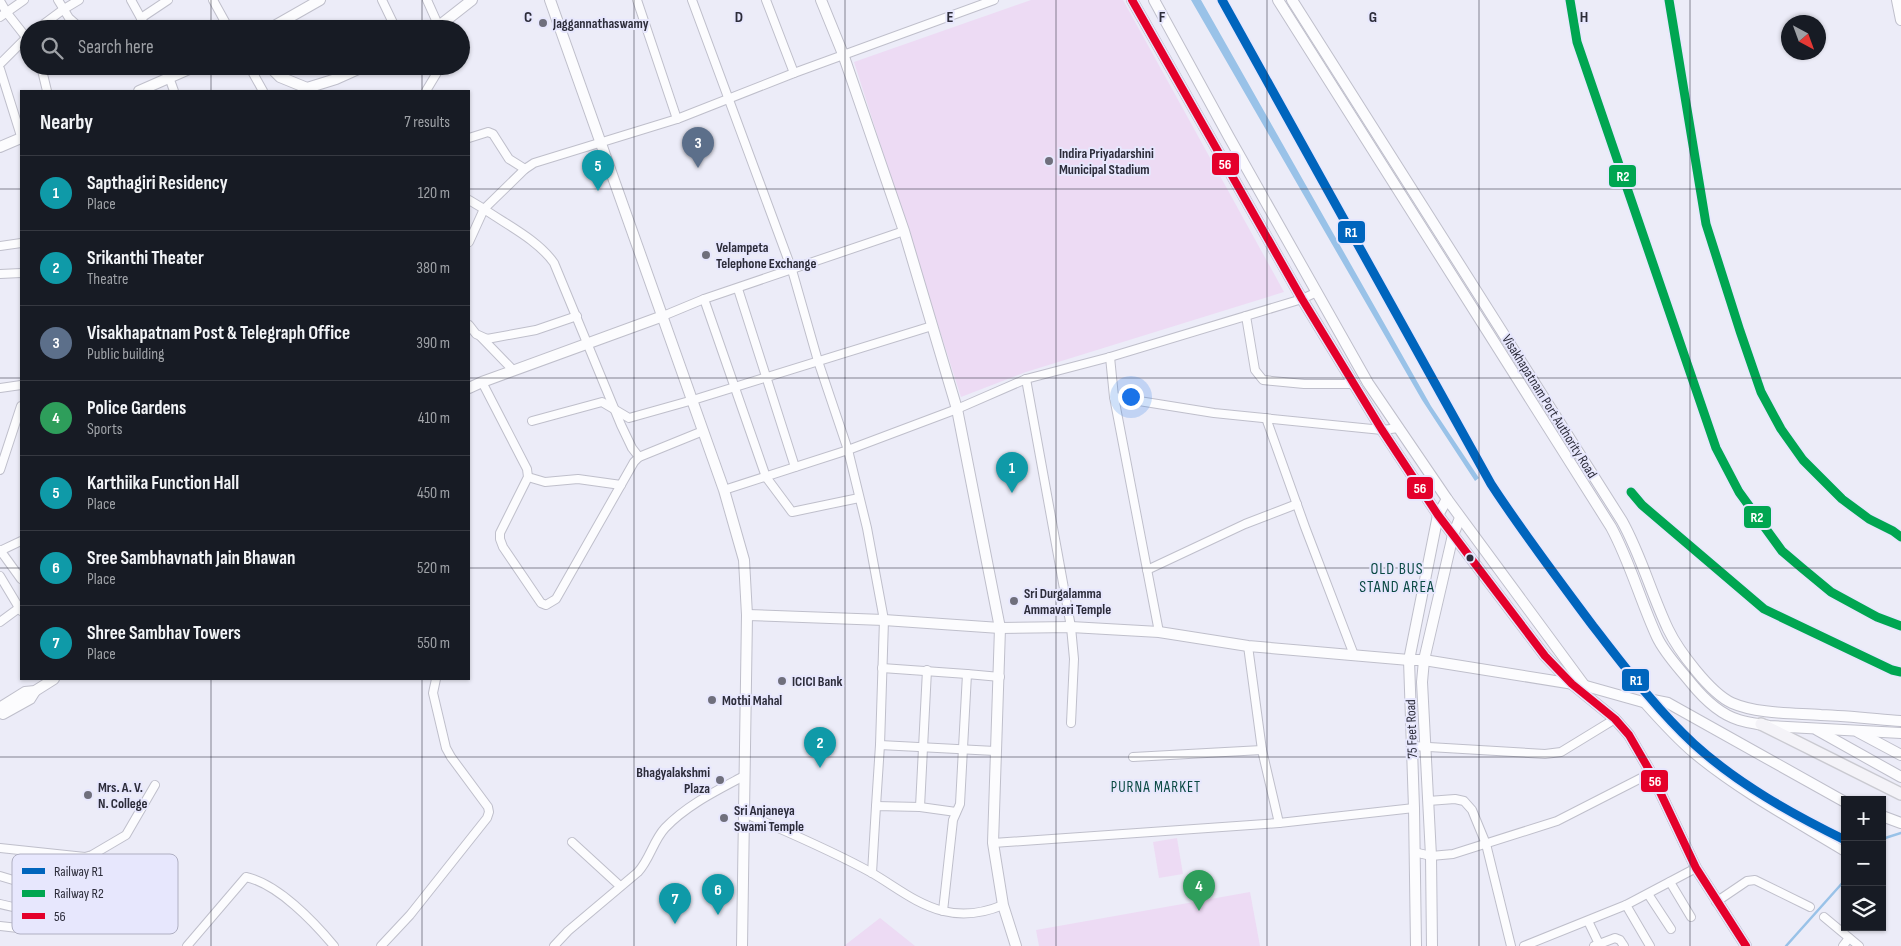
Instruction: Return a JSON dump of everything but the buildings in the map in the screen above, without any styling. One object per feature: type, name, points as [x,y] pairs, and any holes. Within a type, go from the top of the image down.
[{"type":"main road","points":[[1761,724],[1901,794]]},
{"type":"street","points":[[58,0],[71,20]]},
{"type":"street","points":[[50,20],[78,0]]},
{"type":"street","points":[[131,0],[141,18],[168,0]]},
{"type":"street","points":[[213,0],[224,20]]},
{"type":"street","points":[[285,20],[320,0]]},
{"type":"street","points":[[382,0],[392,20]]},
{"type":"street","points":[[426,0],[435,20]]},
{"type":"street","points":[[448,20],[472,0]]},
{"type":"street","points":[[550,0],[693,400],[724,490],[744,560],[747,614],[742,946]]},
{"type":"street","points":[[637,0],[677,119]]},
{"type":"street","points":[[692,0],[792,270],[818,361],[848,450],[859,498],[884,620],[880,745],[872,873]]},
{"type":"street","points":[[766,0],[794,73]]},
{"type":"street","points":[[821,0],[843,54],[904,231],[957,409],[1000,628],[1000,677],[995,751],[993,843],[1003,905],[1016,946]]},
{"type":"street","points":[[470,240],[484,209],[525,168],[534,163],[677,119],[843,54],[994,0]]},
{"type":"street","points":[[1132,0],[1302,299],[1382,430],[1438,515],[1545,656],[1572,684],[1615,719],[1629,735],[1651,773],[1696,868],[1716,902],[1746,946]]},
{"type":"street","points":[[1154,0],[1368,383],[1460,518],[1586,686],[1591,699]]},
{"type":"street","name":"Visakhapatnam Port Authority Road","points":[[1278,0],[1611,526],[1624,552],[1657,637],[1664,648],[1699,692],[1716,708],[1739,720],[1761,724],[1856,731]]},
{"type":"street","name":"Visakhapatnam Port Authority Road","points":[[1292,0],[1622,521],[1640,557],[1668,630],[1678,646],[1709,685],[1730,702],[1760,710],[1829,715],[1901,755]]},
{"type":"street","points":[[1897,0],[1901,20]]},
{"type":"street","points":[[0,1],[4,15],[20,30]]},
{"type":"street","points":[[4,15],[20,1]]},
{"type":"street","points":[[0,64],[20,45]]},
{"type":"street","points":[[0,69],[20,134]]},
{"type":"street","points":[[43,75],[47,90]]},
{"type":"street","points":[[168,75],[174,90]]},
{"type":"street","points":[[142,90],[178,75]]},
{"type":"street","points":[[254,75],[262,90]]},
{"type":"street","points":[[278,75],[307,90],[345,75]]},
{"type":"street","points":[[427,90],[436,75]]},
{"type":"street","points":[[470,138],[488,132],[493,134],[509,159],[525,168]]},
{"type":"street","points":[[0,147],[20,137]]},
{"type":"street","points":[[470,201],[536,244],[550,256],[632,448],[639,457]]},
{"type":"street","points":[[470,388],[704,299],[904,231]]},
{"type":"street","points":[[0,246],[20,243]]},
{"type":"street","points":[[0,274],[20,273]]},
{"type":"street","points":[[738,289],[795,467]]},
{"type":"street","points":[[724,490],[848,450],[957,409],[1026,379],[1110,357],[1302,299],[1317,292]]},
{"type":"street","points":[[704,299],[766,476],[792,512],[859,498]]},
{"type":"street","points":[[481,337],[487,338],[536,330],[577,316]]},
{"type":"street","points":[[1246,316],[1255,370],[1263,380],[1304,384],[1354,384]]},
{"type":"street","points":[[470,326],[513,370]]},
{"type":"street","points":[[532,421],[602,402],[630,418],[932,326]]},
{"type":"street","points":[[1110,357],[1114,397],[1159,632]]},
{"type":"street","points":[[1026,379],[1071,627],[1074,659],[1071,723]]},
{"type":"street","points":[[482,382],[528,469],[528,477],[500,534],[500,540],[541,603],[546,605],[556,599],[634,462],[639,457],[703,431]]},
{"type":"street","points":[[0,388],[20,385]]},
{"type":"street","points":[[1114,397],[1214,413],[1382,430],[1398,428]]},
{"type":"street","points":[[0,470],[4,449],[20,409]]},
{"type":"street","points":[[1266,418],[1354,654]]},
{"type":"street","points":[[528,477],[545,482],[578,479],[620,485]]},
{"type":"street","name":"75 Feet Road","points":[[1416,946],[1410,660],[1438,515],[1447,499]]},
{"type":"street","points":[[1148,570],[1245,524],[1297,504]]},
{"type":"street","name":"75 Feet Road","points":[[1432,946],[1431,856],[1422,682],[1424,660],[1453,535],[1460,518]]},
{"type":"street","points":[[20,541],[0,551],[20,578]]},
{"type":"street","points":[[0,576],[20,609],[0,622]]},
{"type":"street","points":[[747,614],[884,620],[1000,628],[1071,627],[1159,632],[1248,646],[1424,660],[1586,686],[1643,702],[1662,701],[1674,706],[1841,800]]},
{"type":"street","points":[[1248,646],[1262,750],[1279,823]]},
{"type":"street","points":[[882,668],[1000,677]]},
{"type":"street","points":[[920,807],[927,670]]},
{"type":"street","points":[[943,911],[953,820],[960,804],[967,674]]},
{"type":"street","points":[[1,711],[25,692],[35,691],[52,680]]},
{"type":"street","points":[[382,946],[410,915],[487,818],[489,812],[488,807],[446,748],[433,693],[436,680]]},
{"type":"street","points":[[1643,702],[1683,744],[1714,770],[1841,850]]},
{"type":"street","points":[[1829,715],[1901,721]]},
{"type":"street","points":[[1412,746],[1545,754],[1561,752],[1615,719]]},
{"type":"street","name":"Visakhapatnam Port Authority Road","points":[[1814,728],[1901,777]]},
{"type":"street","points":[[1856,731],[1901,734]]},
{"type":"street","points":[[880,745],[995,751]]},
{"type":"street","points":[[1133,758],[1262,750]]},
{"type":"street","points":[[1414,852],[1431,856],[1453,854],[1557,821],[1651,773]]},
{"type":"street","points":[[554,946],[568,931],[644,865],[664,829],[700,800],[744,776]]},
{"type":"street","points":[[94,854],[126,835],[155,785]]},
{"type":"street","points":[[1428,801],[1455,799],[1464,801],[1472,810],[1486,844],[1511,946]]},
{"type":"street","points":[[876,806],[920,807],[956,812]]},
{"type":"street","points":[[993,843],[1279,823],[1414,808]]},
{"type":"street","points":[[744,813],[811,842],[872,873],[914,900],[943,911],[971,913],[989,911],[1003,905]]},
{"type":"street","points":[[1886,818],[1901,824]]},
{"type":"street","points":[[572,842],[620,886]]},
{"type":"street","points":[[0,848],[57,854]]},
{"type":"street","points":[[1524,946],[1626,905],[1696,868]]},
{"type":"street","points":[[0,876],[12,880]]},
{"type":"street","points":[[187,946],[246,877],[256,879],[283,896],[321,930],[334,946]]},
{"type":"street","points":[[1716,902],[1747,881],[1755,880],[1810,907]]},
{"type":"street","points":[[1670,882],[1691,917]]},
{"type":"street","points":[[1648,894],[1671,929]]},
{"type":"street","points":[[1626,905],[1650,946]]},
{"type":"street","points":[[1824,917],[1859,946]]},
{"type":"street","points":[[1588,921],[1597,945],[1615,938],[1620,940],[1624,946]]},
{"type":"street","points":[[1843,946],[1849,938]]},
{"type":"shaded area","name":"Indira Priyadarshini Municipal Stadium","points":[[1031,0],[1123,0],[1284,292],[1026,372],[961,397],[854,62]]},
{"type":"shaded area","points":[[1177,838],[1183,874],[1159,878],[1153,842]]},
{"type":"shaded area","points":[[1250,892],[1260,946],[1039,946],[1036,930]]},
{"type":"shaded area","points":[[880,918],[915,946],[844,946]]},
{"type":"water","points":[[1191,0],[1201,0],[1431,406],[1479,478],[1475,481],[1422,400]]},
{"type":"waterway","points":[[1886,838],[1901,833]]},
{"type":"waterway","points":[[1786,946],[1841,884]]},
{"type":"rail line","name":"R1","points":[[1222,0],[1491,484],[1593,626],[1667,717],[1711,759],[1766,797],[1841,838]]},
{"type":"rail line","name":"R2","points":[[1570,0],[1577,42],[1716,448],[1739,492],[1782,551],[1831,592],[1877,617],[1901,626]]},
{"type":"rail line","name":"R2","points":[[1669,0],[1706,224],[1761,392],[1781,429],[1803,460],[1842,499],[1869,519],[1901,537]]},
{"type":"rail line","name":"R2","points":[[1631,492],[1642,505],[1764,609],[1892,670],[1901,672]]},
{"type":"transit line","name":"56","points":[[1132,0],[1302,299],[1382,430],[1438,515],[1545,656],[1572,684],[1615,719],[1629,735],[1651,773],[1696,868],[1746,946]]},
{"type":"place","name":"Jaggannathaswamy","points":[[543,23]]},
{"type":"place","name":"Indira Priyadarshini Municipal Stadium","points":[[1049,161]]},
{"type":"place","name":"Visakhapatnam Post & Telegraph Office","points":[[698,168]]},
{"type":"place","name":"Karthiika Function Hall","points":[[598,191]]},
{"type":"place","name":"Velampeta Telephone Exchange","points":[[706,255]]},
{"type":"place","name":"Sapthagiri Residency","points":[[1012,493]]},
{"type":"place","name":"Sri Durgalamma Ammavari Temple","points":[[1014,601]]},
{"type":"place","name":"ICICI Bank","points":[[782,681]]},
{"type":"place","name":"Mothi Mahal","points":[[712,700]]},
{"type":"place","name":"Srikanthi Theater","points":[[820,768]]},
{"type":"place","name":"Bhagyalakshmi Plaza","points":[[720,780]]},
{"type":"place","name":"Mrs. A. V. N. College","points":[[88,795]]},
{"type":"place","name":"Sri Anjaneya Swami Temple","points":[[724,818]]},
{"type":"place","name":"Police Gardens","points":[[1199,911]]},
{"type":"place","name":"Sree Sambhavnath Jain Bhawan","points":[[718,915]]},
{"type":"place","name":"Shree Sambhav Towers","points":[[675,924]]},
{"type":"district","name":"OLD BUS STAND AREA","points":[[1397,577]]},
{"type":"district","name":"PURNA MARKET","points":[[1156,787]]}]
